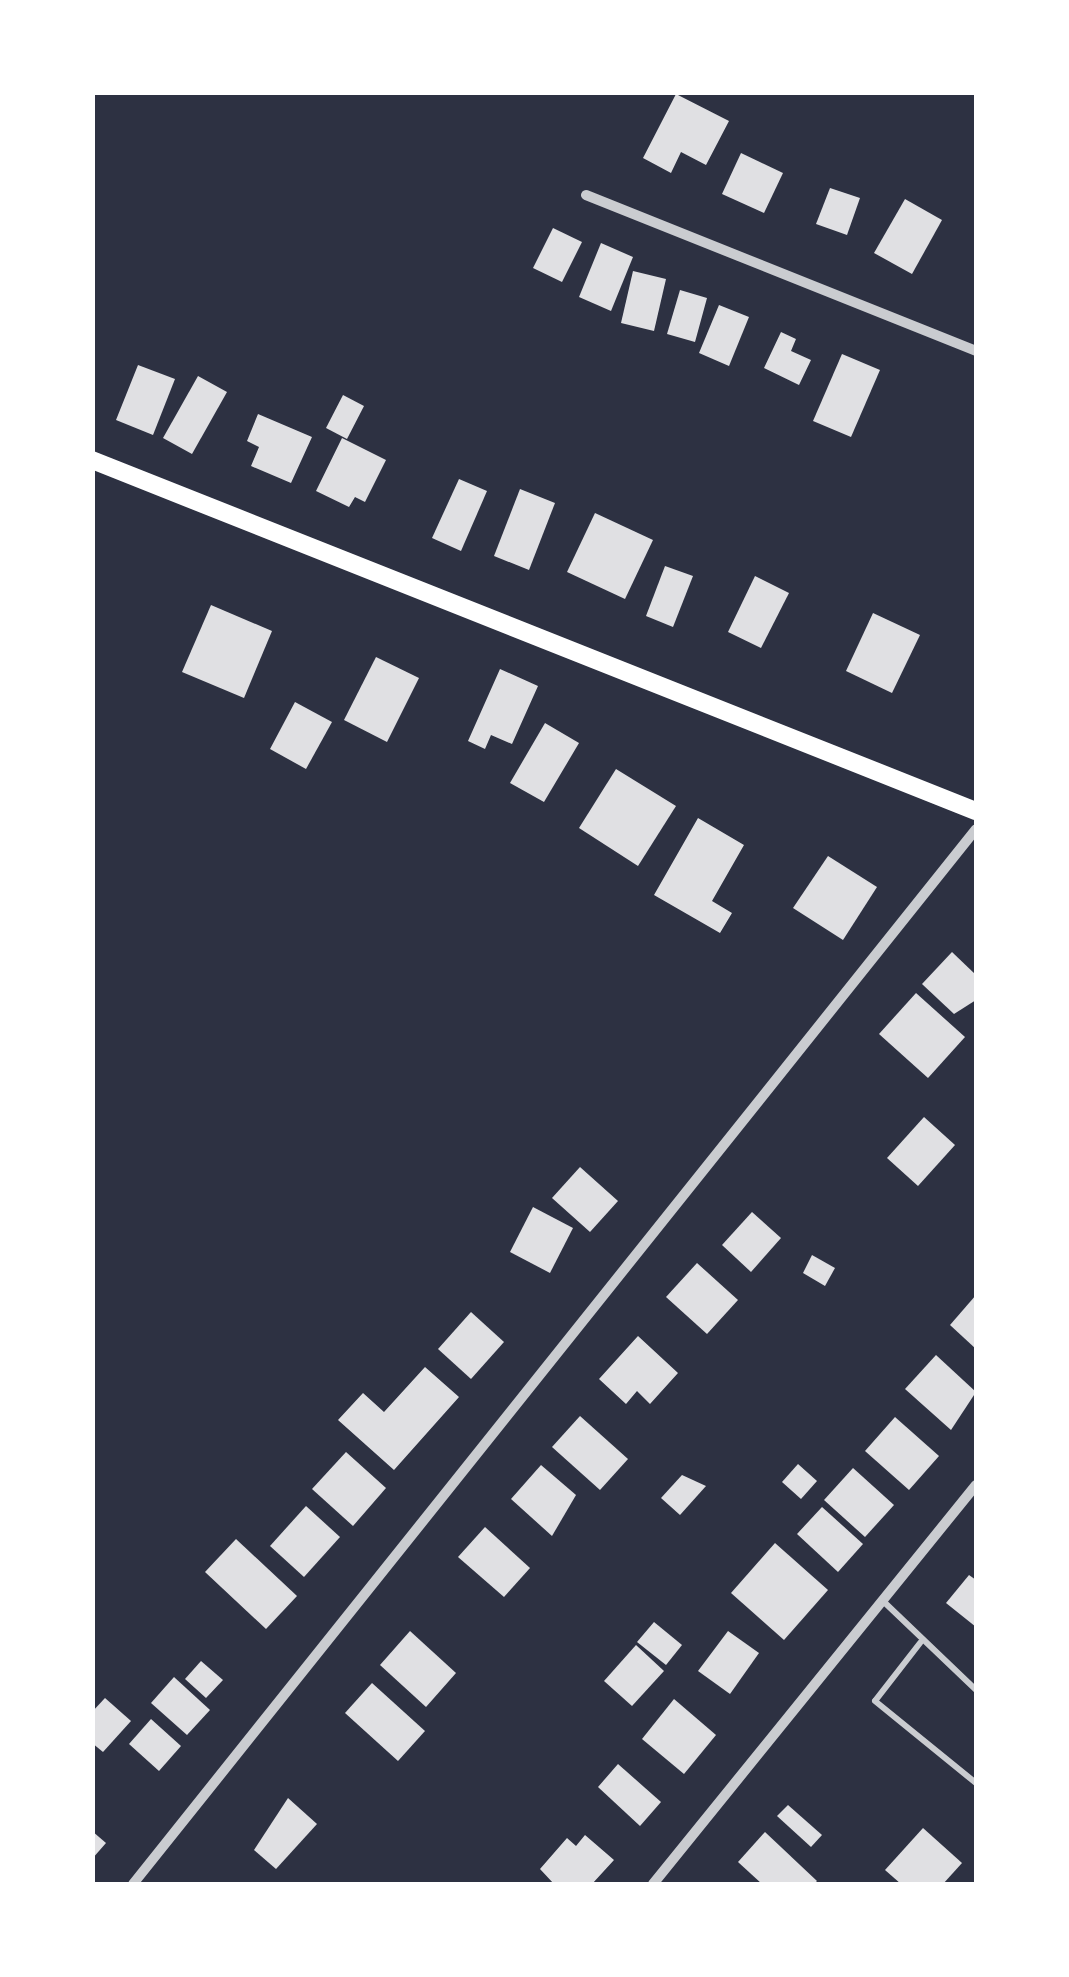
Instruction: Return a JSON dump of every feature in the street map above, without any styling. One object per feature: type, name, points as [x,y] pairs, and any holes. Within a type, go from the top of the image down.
[{"type":"main road","points":[[92,460],[976,811]]},
{"type":"street","points":[[586,195],[976,352]]},
{"type":"street","points":[[133,1884],[976,830]]},
{"type":"street","points":[[654,1884],[976,1485]]},
{"type":"lane","points":[[882,1600],[920,1643],[976,1690]]},
{"type":"lane","points":[[920,1643],[874,1700],[976,1783]]},
{"type":"building","points":[[676,94],[729,121],[706,165],[681,152],[671,173],[643,158]]},
{"type":"building","points":[[741,153],[783,173],[764,213],[722,194]]},
{"type":"building","points":[[830,188],[860,198],[847,235],[816,224]]},
{"type":"building","points":[[905,199],[942,220],[912,274],[874,253]]},
{"type":"building","points":[[553,228],[582,242],[562,282],[533,268]]},
{"type":"building","points":[[601,243],[633,257],[611,311],[579,297]]},
{"type":"building","points":[[633,271],[666,279],[654,331],[621,323]]},
{"type":"building","points":[[680,290],[707,298],[695,342],[667,334]]},
{"type":"building","points":[[719,305],[749,317],[729,366],[699,353]]},
{"type":"building","points":[[781,332],[796,339],[791,351],[811,360],[799,385],[764,368]]},
{"type":"building","points":[[842,354],[880,370],[851,437],[813,421]]},
{"type":"building","points":[[138,365],[175,379],[153,435],[116,420]]},
{"type":"building","points":[[198,376],[227,392],[192,454],[163,438]]},
{"type":"building","points":[[343,395],[364,406],[347,439],[326,428]]},
{"type":"building","points":[[258,414],[312,437],[291,483],[251,466],[259,447],[247,441]]},
{"type":"building","points":[[342,438],[386,460],[365,502],[355,497],[349,507],[316,491]]},
{"type":"building","points":[[459,479],[487,491],[461,551],[432,538]]},
{"type":"building","points":[[520,489],[555,503],[529,570],[494,556]]},
{"type":"building","points":[[595,513],[653,540],[625,599],[567,572]]},
{"type":"building","points":[[665,566],[693,576],[673,627],[646,616]]},
{"type":"building","points":[[755,576],[789,593],[761,648],[728,632]]},
{"type":"building","points":[[211,605],[272,631],[244,698],[182,672]]},
{"type":"building","points":[[873,613],[920,635],[892,693],[846,671]]},
{"type":"building","points":[[376,657],[419,678],[387,742],[344,720]]},
{"type":"building","points":[[500,669],[538,686],[512,744],[491,735],[485,749],[468,741]]},
{"type":"building","points":[[295,702],[332,722],[306,769],[270,749]]},
{"type":"building","points":[[545,723],[579,743],[544,802],[510,783]]},
{"type":"building","points":[[616,769],[676,806],[638,866],[579,828]]},
{"type":"building","points":[[698,818],[744,845],[712,901],[732,913],[720,933],[654,895]]},
{"type":"building","points":[[828,856],[877,887],[843,940],[793,908]]},
{"type":"building","points":[[952,952],[976,975],[976,1000],[954,1014],[922,984]]},
{"type":"building","points":[[916,993],[965,1037],[928,1078],[879,1034]]},
{"type":"building","points":[[924,1117],[955,1145],[918,1186],[887,1158]]},
{"type":"building","points":[[580,1167],[618,1201],[590,1232],[552,1198]]},
{"type":"building","points":[[533,1207],[573,1228],[550,1273],[510,1252]]},
{"type":"building","points":[[752,1212],[781,1238],[751,1272],[722,1245]]},
{"type":"building","points":[[812,1255],[835,1268],[825,1286],[803,1273]]},
{"type":"building","points":[[697,1263],[738,1300],[707,1334],[666,1297]]},
{"type":"building","points":[[976,1295],[976,1349],[950,1325]]},
{"type":"building","points":[[471,1312],[504,1342],[471,1379],[438,1349]]},
{"type":"building","points":[[638,1336],[678,1373],[650,1404],[637,1391],[626,1404],[599,1379]]},
{"type":"building","points":[[936,1355],[976,1392],[951,1430],[905,1389]]},
{"type":"building","points":[[425,1367],[459,1397],[394,1470],[338,1420],[363,1393],[384,1412]]},
{"type":"building","points":[[580,1416],[628,1459],[600,1490],[552,1447]]},
{"type":"building","points":[[895,1417],[939,1456],[909,1490],[865,1451]]},
{"type":"building","points":[[346,1452],[386,1488],[353,1526],[312,1489]]},
{"type":"building","points":[[798,1464],[817,1481],[801,1499],[782,1482]]},
{"type":"building","points":[[541,1465],[576,1495],[552,1536],[511,1499]]},
{"type":"building","points":[[853,1468],[894,1505],[865,1537],[824,1500]]},
{"type":"building","points":[[682,1475],[706,1486],[680,1515],[661,1498]]},
{"type":"building","points":[[306,1506],[340,1537],[304,1577],[270,1546]]},
{"type":"building","points":[[822,1507],[863,1544],[838,1572],[797,1534]]},
{"type":"building","points":[[485,1527],[530,1568],[504,1597],[458,1557]]},
{"type":"building","points":[[236,1539],[297,1596],[266,1629],[205,1572]]},
{"type":"building","points":[[775,1543],[828,1590],[784,1640],[731,1593]]},
{"type":"building","points":[[969,1575],[976,1580],[976,1627],[946,1603]]},
{"type":"building","points":[[654,1622],[682,1645],[666,1665],[637,1642]]},
{"type":"building","points":[[410,1631],[456,1673],[426,1707],[380,1665]]},
{"type":"building","points":[[728,1631],[759,1653],[730,1694],[698,1671]]},
{"type":"building","points":[[636,1645],[664,1671],[632,1706],[604,1681]]},
{"type":"building","points":[[201,1661],[223,1680],[206,1698],[185,1679]]},
{"type":"building","points":[[174,1677],[210,1710],[187,1735],[151,1703]]},
{"type":"building","points":[[372,1683],[425,1731],[398,1761],[345,1713]]},
{"type":"building","points":[[105,1698],[131,1721],[103,1752],[92,1743],[92,1712]]},
{"type":"building","points":[[674,1699],[716,1735],[684,1774],[642,1739]]},
{"type":"building","points":[[151,1719],[181,1746],[159,1771],[129,1744]]},
{"type":"building","points":[[618,1764],[661,1802],[640,1826],[598,1787]]},
{"type":"building","points":[[288,1798],[317,1824],[276,1869],[254,1850]]},
{"type":"building","points":[[788,1805],[822,1835],[811,1847],[777,1816]]},
{"type":"building","points":[[923,1828],[962,1863],[943,1884],[901,1884],[885,1870]]},
{"type":"building","points":[[92,1831],[106,1843],[92,1859]]},
{"type":"building","points":[[765,1832],[817,1881],[814,1884],[762,1884],[738,1862]]},
{"type":"building","points":[[585,1835],[614,1860],[592,1884],[554,1884],[540,1869],[567,1838],[576,1846]]}]
